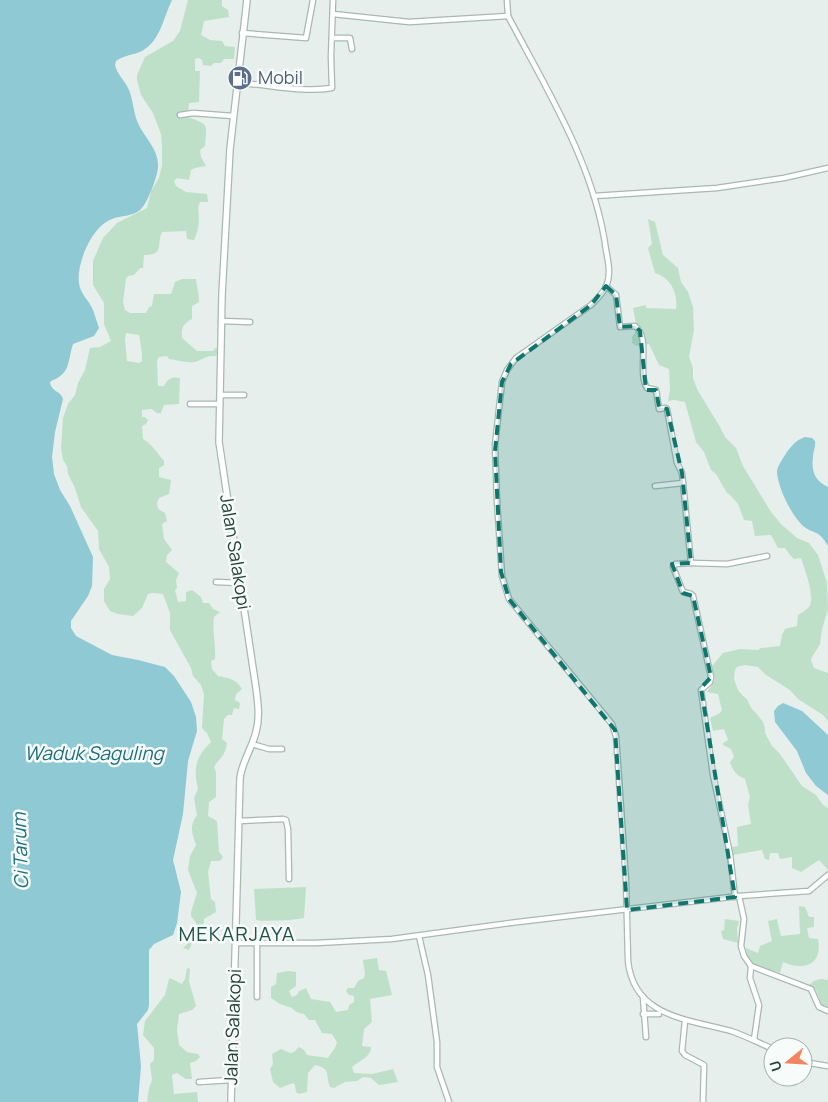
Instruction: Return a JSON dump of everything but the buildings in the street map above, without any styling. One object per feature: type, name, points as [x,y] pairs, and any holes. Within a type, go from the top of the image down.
[{"type":"street","name":"Jalan Salakopi","points":[[231,1102],[240,775],[257,730],[259,715],[220,451],[222,321],[233,116],[247,0]]},
{"type":"street","points":[[242,33],[307,38],[312,0]]},
{"type":"street","points":[[237,83],[289,88],[332,89],[333,0]]},
{"type":"street","points":[[507,0],[508,16],[570,135],[594,196],[603,227],[609,271],[603,293],[590,305],[518,356],[511,364],[502,382],[495,451],[501,572],[509,598],[615,730],[623,827],[629,970],[633,981],[650,1004],[669,1015],[685,1021],[729,1031],[763,1045]]},
{"type":"street","points":[[333,14],[408,22],[508,16]]},
{"type":"street","points":[[332,38],[350,38],[352,49]]},
{"type":"street","points":[[180,115],[193,113],[233,116]]},
{"type":"street","points":[[594,196],[717,188],[828,168]]},
{"type":"street","points":[[606,286],[616,296],[620,326],[635,326],[640,331],[643,346],[642,368],[644,383],[647,388],[656,390],[659,409],[667,409],[677,463],[682,473],[691,563]]},
{"type":"street","points":[[222,321],[250,322]]},
{"type":"street","points":[[220,395],[244,395]]},
{"type":"street","points":[[190,404],[220,404]]},
{"type":"street","points":[[655,486],[683,484]]},
{"type":"street","points":[[754,1040],[759,1005],[752,986],[750,966],[741,946],[744,919],[737,896],[712,768],[701,690],[710,682],[711,678],[693,596],[690,593],[683,592],[673,567],[675,564],[691,563],[728,564],[767,556]]},
{"type":"street","points":[[216,582],[240,583]]},
{"type":"street","points":[[252,744],[269,749],[282,749]]},
{"type":"street","points":[[239,820],[286,820],[290,879]]},
{"type":"street","points":[[236,943],[374,941],[419,936],[518,922],[737,896],[807,891],[828,875]]},
{"type":"street","points":[[419,936],[428,975],[437,1042],[437,1067],[449,1102]]},
{"type":"street","points":[[257,944],[257,996]]},
{"type":"street","points":[[750,966],[810,988],[819,1007],[828,1011]]},
{"type":"street","points":[[643,997],[646,1038]]},
{"type":"street","points":[[643,1014],[659,1014]]},
{"type":"street","points":[[685,1021],[682,1051],[685,1055],[704,1065],[704,1102]]},
{"type":"street","points":[[813,1064],[828,1066]]},
{"type":"street","points":[[199,1082],[232,1080]]},
{"type":"highlighted area","points":[[606,286],[616,295],[620,327],[635,326],[640,331],[646,390],[656,390],[659,407],[667,409],[682,473],[691,563],[672,564],[683,593],[693,596],[711,677],[701,688],[735,897],[627,910],[615,730],[509,599],[501,572],[495,451],[502,382],[511,364],[591,305]]},
{"type":"green space","points":[[188,0],[222,0],[222,6],[228,10],[229,17],[204,21],[201,35],[210,40],[222,41],[225,46],[235,47],[234,59],[224,59],[221,63],[214,63],[211,66],[203,65],[202,60],[199,58],[195,59],[195,71],[200,71],[199,102],[189,103],[188,117],[205,126],[205,146],[200,150],[201,157],[206,166],[191,170],[189,180],[177,178],[174,181],[176,186],[186,192],[207,194],[208,202],[200,202],[199,204],[199,224],[194,240],[187,239],[186,231],[162,232],[157,251],[151,255],[144,255],[143,268],[140,268],[134,275],[128,276],[126,279],[123,302],[125,310],[130,313],[146,313],[149,307],[152,306],[154,294],[171,294],[175,282],[182,279],[196,279],[199,302],[192,306],[192,319],[183,327],[182,338],[197,351],[213,351],[215,348],[218,349],[216,356],[209,356],[193,362],[169,359],[167,356],[159,357],[157,360],[158,386],[164,386],[172,378],[180,378],[179,404],[164,405],[161,413],[152,409],[142,410],[142,417],[148,420],[142,426],[143,439],[152,446],[164,461],[164,465],[159,468],[159,477],[171,480],[169,494],[159,498],[157,503],[158,509],[165,513],[167,521],[162,524],[164,539],[172,550],[167,555],[166,562],[179,573],[175,590],[178,602],[186,601],[186,592],[192,590],[201,597],[203,603],[209,603],[213,609],[220,612],[214,617],[215,659],[211,661],[212,669],[218,676],[235,681],[242,689],[236,694],[235,700],[240,703],[239,709],[234,708],[232,715],[228,715],[224,719],[222,739],[227,743],[224,754],[214,767],[216,772],[216,797],[209,802],[208,816],[217,821],[219,852],[223,857],[220,861],[211,861],[208,872],[211,899],[215,902],[216,912],[204,919],[203,934],[192,943],[189,950],[183,948],[195,937],[197,927],[191,912],[197,893],[188,870],[190,856],[196,845],[192,830],[197,815],[194,798],[198,789],[196,768],[199,758],[211,742],[207,733],[202,728],[204,694],[201,685],[193,676],[191,668],[170,630],[170,613],[163,594],[148,594],[142,608],[133,616],[110,611],[104,601],[104,589],[110,579],[109,567],[99,549],[98,531],[81,507],[68,474],[67,466],[63,460],[61,448],[63,418],[85,370],[90,348],[100,347],[111,341],[104,324],[104,303],[93,285],[93,261],[103,238],[117,223],[147,208],[151,191],[159,178],[162,165],[161,134],[153,113],[141,95],[137,75],[145,57],[173,41],[180,31]],"holes":[[[126,333],[139,335],[142,361],[139,363],[127,361]]]},
{"type":"green space","points":[[648,219],[655,222],[663,255],[678,268],[681,282],[688,292],[693,307],[694,330],[689,357],[697,389],[725,437],[736,448],[743,466],[771,512],[797,538],[809,543],[818,555],[827,583],[828,609],[820,644],[811,660],[814,668],[828,673],[828,721],[823,715],[798,699],[790,690],[766,675],[758,667],[745,665],[737,667],[734,679],[738,690],[747,699],[751,708],[763,722],[765,733],[772,746],[780,754],[802,786],[816,795],[823,805],[828,808],[828,870],[819,860],[801,872],[792,868],[792,857],[780,859],[778,853],[770,853],[769,860],[765,859],[762,850],[733,855],[731,847],[738,846],[737,827],[751,824],[748,805],[750,797],[745,779],[737,774],[731,765],[730,762],[734,757],[731,749],[723,745],[728,740],[724,729],[713,731],[710,718],[722,710],[718,694],[707,692],[715,680],[712,666],[723,653],[740,649],[758,650],[780,646],[785,629],[797,626],[798,615],[807,609],[810,604],[811,591],[801,558],[794,559],[785,548],[778,548],[771,535],[755,536],[752,521],[744,520],[738,504],[727,493],[716,474],[711,470],[704,452],[696,442],[685,402],[668,401],[670,390],[669,369],[659,365],[649,344],[636,346],[632,343],[632,337],[637,330],[633,308],[646,305],[646,308],[676,309],[676,297],[672,287],[665,278],[655,273],[648,248],[652,244]]},
{"type":"green space","points":[[306,887],[304,918],[280,921],[256,920],[254,889]]},
{"type":"green space","points":[[799,906],[805,907],[809,917],[814,917],[814,927],[807,928],[809,938],[818,939],[819,948],[814,961],[804,966],[790,965],[783,962],[780,973],[753,963],[747,954],[746,948],[758,953],[760,946],[772,941],[768,921],[777,919],[781,936],[800,934]]},
{"type":"green space","points":[[725,919],[739,921],[737,929],[738,943],[723,939],[721,931],[724,930]]},
{"type":"green space","points":[[377,958],[379,970],[386,971],[392,995],[370,999],[372,1022],[364,1029],[362,1046],[371,1047],[369,1054],[352,1067],[354,1073],[372,1074],[393,1069],[398,1082],[379,1085],[371,1078],[363,1077],[357,1081],[345,1082],[334,1088],[330,1087],[324,1068],[315,1065],[308,1073],[307,1092],[299,1094],[296,1092],[293,1083],[280,1088],[273,1082],[270,1069],[273,1064],[272,1054],[281,1049],[290,1053],[294,1052],[299,1047],[307,1055],[328,1058],[335,1049],[337,1042],[332,1034],[322,1033],[315,1020],[309,1020],[304,1014],[271,998],[271,987],[276,984],[277,973],[296,972],[296,986],[289,991],[292,997],[306,988],[311,999],[330,1002],[336,1012],[348,1010],[349,1005],[354,1002],[354,996],[349,995],[346,991],[348,988],[354,988],[358,981],[364,978],[363,960]]},
{"type":"green space","points":[[187,968],[190,969],[189,981],[196,1006],[192,1010],[179,1014],[177,1030],[179,1045],[187,1052],[198,1054],[200,1057],[190,1063],[192,1079],[186,1079],[177,1073],[172,1075],[174,1094],[197,1092],[198,1102],[147,1102],[152,1080],[150,1064],[154,1060],[154,1048],[143,1035],[145,1021],[165,995],[169,979],[182,984]]},
{"type":"green space","points":[[821,979],[828,980],[828,1008],[822,1005],[816,990],[809,985]]},
{"type":"water","name":"Waduk Saguling","points":[[0,0],[172,0],[161,28],[153,41],[142,51],[119,59],[115,65],[130,92],[137,121],[156,153],[158,169],[155,181],[146,202],[140,210],[134,214],[112,219],[98,229],[92,237],[80,266],[79,283],[93,310],[99,328],[94,336],[73,344],[65,371],[50,383],[63,399],[55,432],[52,457],[54,474],[93,557],[92,586],[88,596],[71,621],[71,628],[76,636],[112,655],[165,667],[174,676],[191,702],[196,717],[197,731],[188,761],[183,814],[173,860],[181,892],[177,923],[173,935],[154,944],[149,950],[149,1005],[148,1010],[137,1024],[141,1066],[138,1102],[0,1102]]},
{"type":"water","points":[[805,437],[812,438],[815,441],[813,471],[817,479],[828,487],[828,546],[818,534],[806,528],[798,520],[786,500],[778,478],[778,466],[783,458],[795,443]]},
{"type":"water","points":[[783,703],[802,711],[828,735],[828,795],[816,786],[806,773],[797,751],[775,722],[774,711]]},
{"type":"place","name":"Mobil","points":[[240,78]]},
{"type":"district","name":"MEKARJAYA","points":[[237,934]]},
{"type":"water label","name":"Ci Tarum","points":[[20,851]]}]
